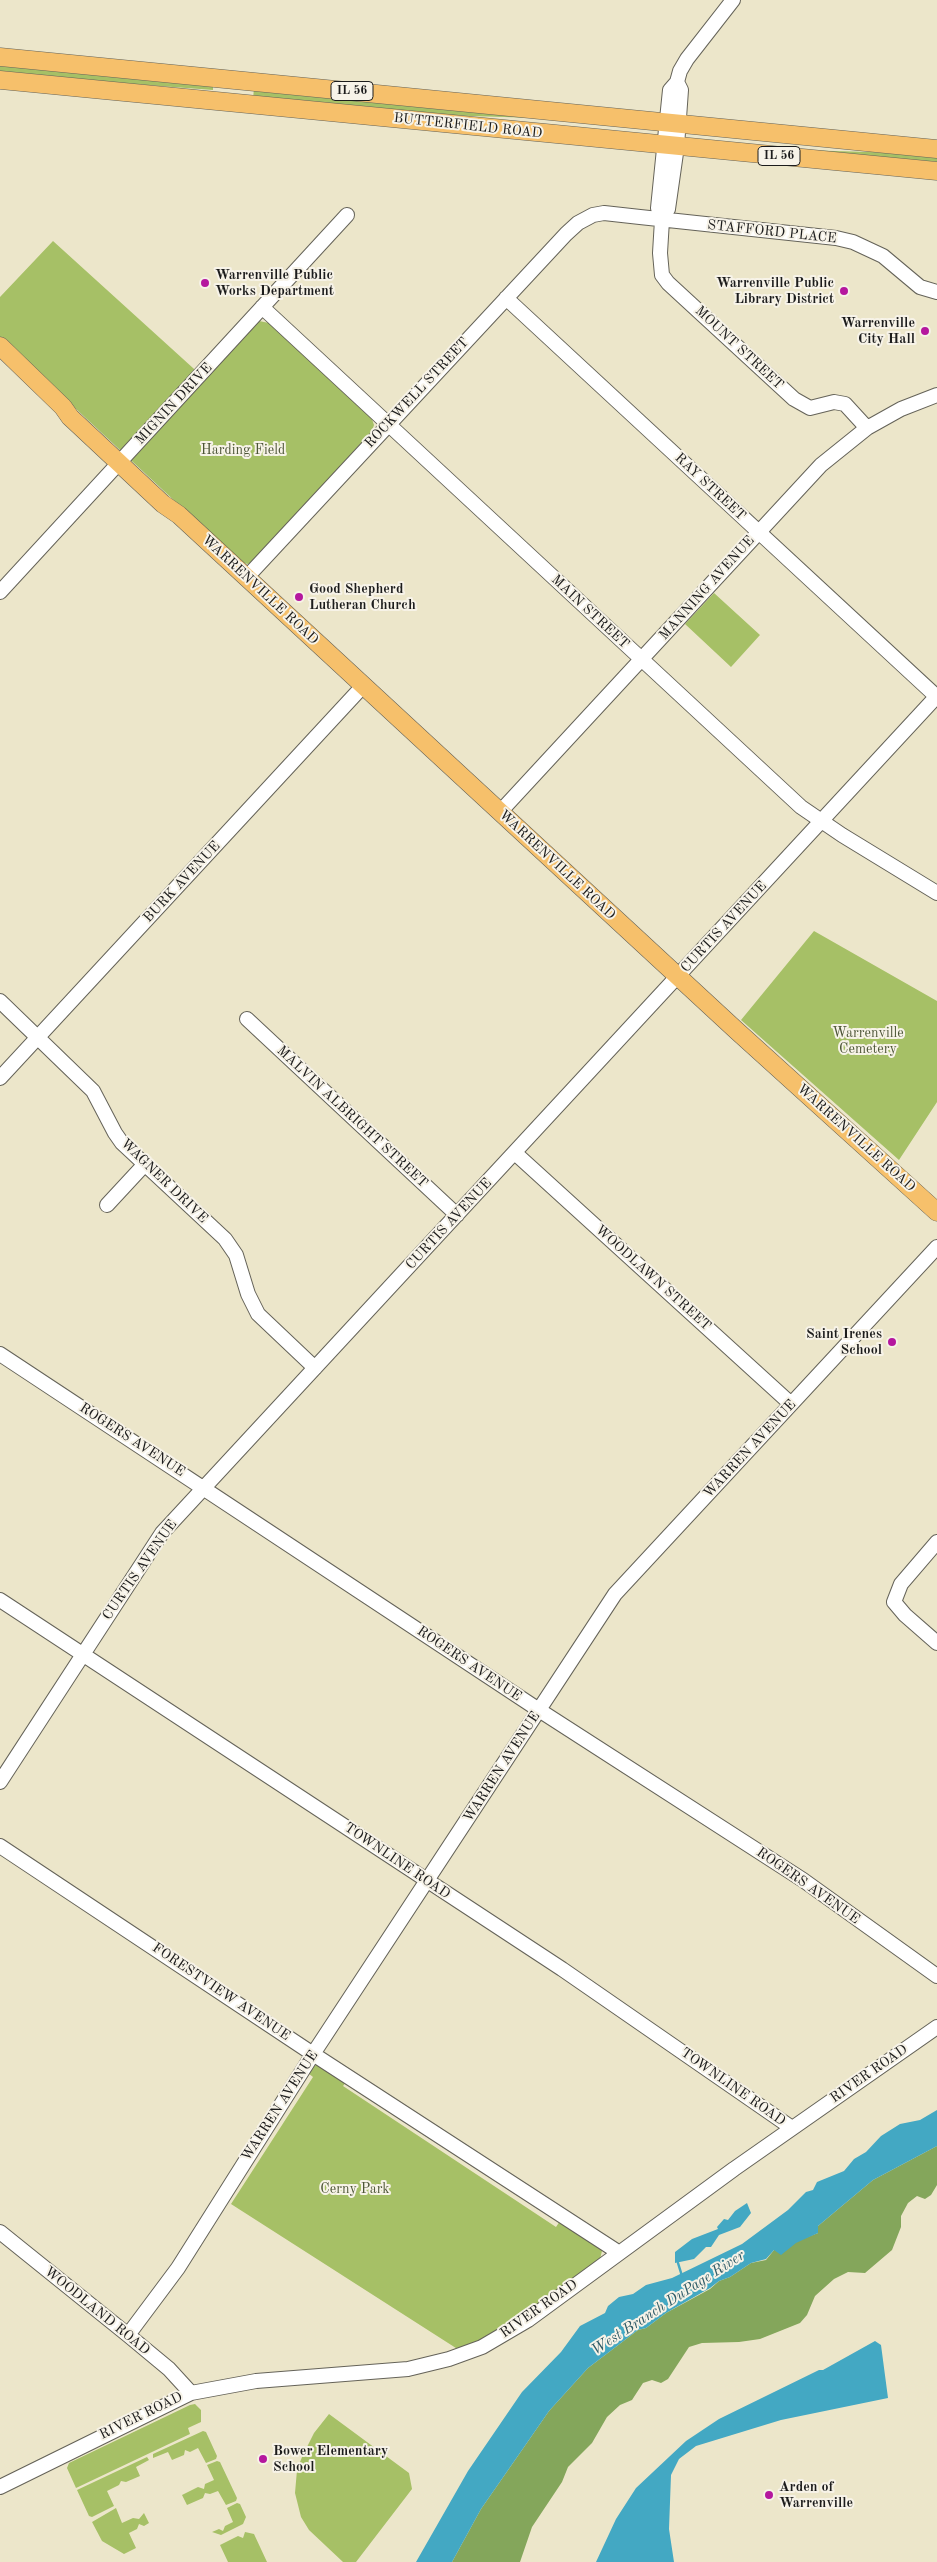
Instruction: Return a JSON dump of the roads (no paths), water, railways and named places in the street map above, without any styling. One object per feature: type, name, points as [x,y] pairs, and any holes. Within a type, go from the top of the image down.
[{"type":"main road","name":"BUTTERFIELD ROAD","points":[[0,57],[937,148]]},
{"type":"main road","name":"BUTTERFIELD ROAD","points":[[0,80],[937,171]]},
{"type":"main road","name":"WARRENVILLE ROAD","points":[[0,346],[63,407],[75,414],[121,460],[170,502],[179,515],[363,686],[678,977],[937,1212]]},
{"type":"street","points":[[662,220],[668,209],[672,122],[670,90],[677,82],[680,70],[687,59],[733,0]]},
{"type":"street","name":"STAFFORD PLACE","points":[[593,215],[604,213],[836,238],[853,242],[883,256],[920,287],[937,292]]},
{"type":"street","name":"MIGNIN DRIVE","points":[[0,592],[347,215]]},
{"type":"street","name":"ROCKWELL STREET","points":[[247,577],[566,234],[578,223],[593,215]]},
{"type":"street","name":"MOUNT STREET","points":[[662,220],[660,264],[662,275],[668,284],[794,399],[810,408],[834,402],[845,404],[867,428]]},
{"type":"street","name":"RAY STREET","points":[[506,298],[937,697]]},
{"type":"street","name":"MAIN STREET","points":[[262,307],[801,807],[937,892]]},
{"type":"street","name":"MANNING AVENUE","points":[[500,812],[822,465],[867,428],[901,410],[937,395]]},
{"type":"street","name":"BURK AVENUE","points":[[0,1078],[363,686]]},
{"type":"street","name":"CURTIS AVENUE","points":[[0,1782],[162,1533],[937,697]]},
{"type":"street","name":"WAGNER DRIVE","points":[[0,1001],[93,1091],[115,1133],[145,1164],[225,1239],[236,1255],[248,1294],[258,1314],[315,1368]]},
{"type":"street","name":"MALVIN ALBRIGHT STREET","points":[[247,1020],[457,1215]]},
{"type":"street","name":"WOODLAWN STREET","points":[[515,1153],[791,1404]]},
{"type":"street","points":[[107,1205],[145,1164]]},
{"type":"street","name":"WARREN AVENUE","points":[[128,2335],[178,2268],[313,2054],[615,1594],[937,1247]]},
{"type":"street","name":"ROGERS AVENUE","points":[[0,1354],[539,1710],[804,1880],[906,1956],[937,1976]]},
{"type":"street","points":[[937,1542],[898,1588],[894,1602],[906,1616],[937,1643]]},
{"type":"street","name":"TOWNLINE ROAD","points":[[0,1600],[562,1969],[792,2128]]},
{"type":"street","name":"FORESTVIEW AVENUE","points":[[0,1846],[313,2054],[618,2252]]},
{"type":"street","name":"RIVER ROAD","points":[[0,2487],[191,2393],[256,2381],[408,2369],[450,2359],[504,2335],[528,2320],[618,2252],[792,2128],[937,2027]]},
{"type":"street","name":"WOODLAND ROAD","points":[[0,2232],[169,2369],[191,2393]]},
{"type":"water","name":"West Branch DuPage River","points":[[937,2110],[937,2146],[873,2180],[818,2226],[818,2233],[796,2243],[781,2255],[774,2250],[766,2259],[751,2263],[730,2277],[719,2281],[666,2313],[646,2328],[638,2330],[588,2368],[549,2411],[481,2509],[452,2562],[416,2562],[468,2471],[522,2392],[561,2352],[580,2326],[605,2313],[608,2306],[619,2297],[633,2294],[646,2285],[672,2278],[742,2244],[788,2210],[806,2192],[813,2190],[817,2182],[844,2171],[854,2159],[866,2152],[881,2136],[900,2124],[920,2120]]},
{"type":"water","points":[[747,2203],[751,2213],[740,2227],[719,2235],[711,2247],[706,2247],[694,2259],[675,2263],[675,2252],[692,2239],[718,2229],[717,2227],[724,2219],[728,2220],[735,2211]]},
{"type":"water","points":[[875,2341],[881,2345],[888,2398],[781,2420],[696,2446],[679,2459],[671,2475],[669,2529],[674,2562],[596,2562],[616,2519],[636,2488],[686,2441],[719,2419],[819,2370],[823,2370]]},
{"type":"waterway","name":"West Branch DuPage River","points":[[678,2263],[682,2276]]},
{"type":"place","name":"Warrenville Public Works Department","points":[[205,283]]},
{"type":"place","name":"Warrenville Public Library District","points":[[844,291]]},
{"type":"place","name":"Warrenville City Hall","points":[[925,331]]},
{"type":"place","name":"Good Shepherd Lutheran Church","points":[[299,597]]},
{"type":"place","name":"Saint Irenes School","points":[[892,1342]]},
{"type":"place","name":"Bower Elementary School","points":[[263,2459]]},
{"type":"place","name":"Arden of Warrenville","points":[[769,2495]]},
{"type":"park label","name":"Harding Field","points":[[243,450]]},
{"type":"park label","name":"Warrenville Cemetery","points":[[868,1042]]},
{"type":"park label","name":"Cerny Park","points":[[355,2189]]}]
